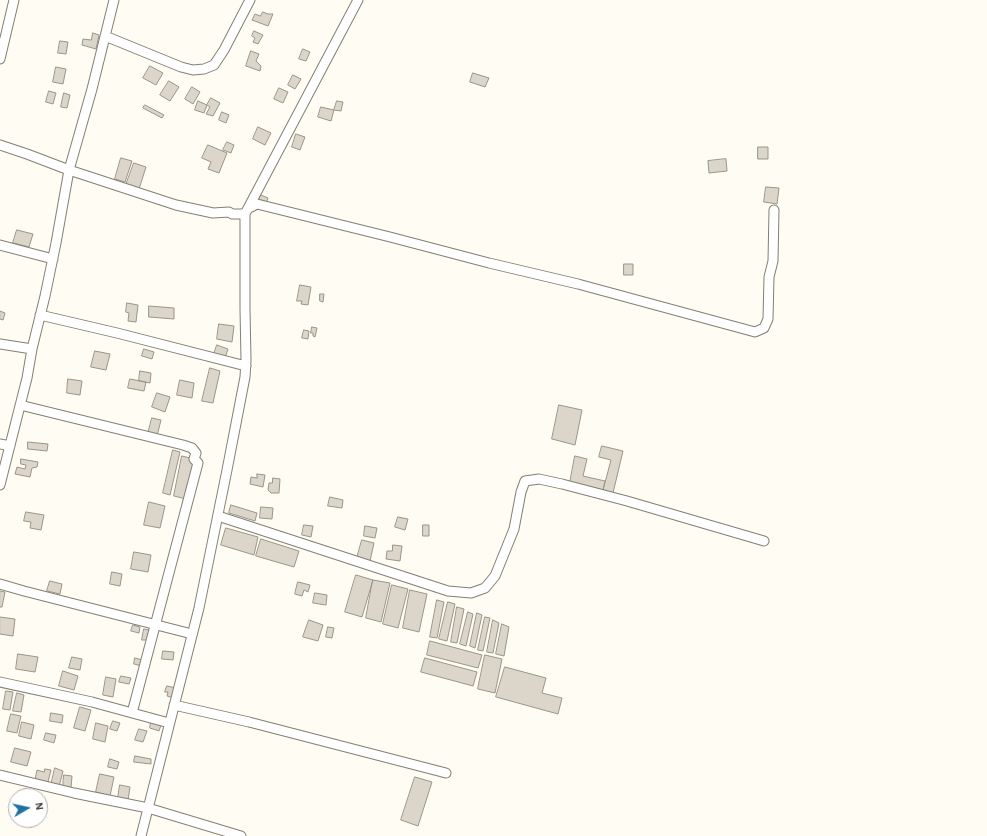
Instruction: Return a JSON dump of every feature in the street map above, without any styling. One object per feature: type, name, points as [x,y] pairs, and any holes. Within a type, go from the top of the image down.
[{"type":"street","points":[[0,59],[14,0]]},
{"type":"street","points":[[0,485],[27,378],[53,259],[69,170],[92,89],[114,0]]},
{"type":"street","points":[[105,36],[181,67],[193,70],[204,69],[214,65],[224,50],[250,0]]},
{"type":"street","points":[[141,836],[199,608],[228,470],[245,377],[247,211],[358,0]]},
{"type":"street","points":[[0,145],[69,170],[176,205],[213,213],[229,212],[232,214],[247,211],[258,204],[489,263],[578,284],[755,332],[764,328],[768,319],[769,277],[774,255],[774,210]]},
{"type":"street","points":[[0,245],[53,259]]},
{"type":"street","points":[[40,315],[246,366]]},
{"type":"street","points":[[0,344],[32,350]]},
{"type":"street","points":[[20,405],[187,446],[192,448],[196,453],[194,459],[198,463],[132,713]]},
{"type":"street","points":[[0,444],[10,446]]},
{"type":"street","points":[[218,516],[448,591],[471,593],[485,588],[496,576],[514,529],[521,492],[526,481],[539,479],[562,484],[627,501],[764,541]]},
{"type":"street","points":[[0,584],[192,634]]},
{"type":"street","points":[[0,682],[92,702],[169,723]]},
{"type":"street","points":[[174,705],[256,724],[446,773]]},
{"type":"street","points":[[0,775],[74,793],[148,808],[241,836]]},
{"type":"building","points":[[263,12],[273,14],[268,26],[252,20],[255,14],[260,16]]},
{"type":"building","points":[[254,31],[263,35],[258,44],[253,42],[255,38],[252,36]]},
{"type":"building","points":[[93,33],[99,35],[96,49],[82,45],[83,39],[91,40]]},
{"type":"building","points":[[60,41],[68,42],[66,54],[58,53]]},
{"type":"building","points":[[303,49],[310,52],[306,61],[299,59]]},
{"type":"building","points":[[251,51],[259,54],[256,61],[261,66],[260,71],[246,66]]},
{"type":"building","points":[[150,66],[163,73],[156,85],[143,78]]},
{"type":"building","points":[[56,67],[66,69],[63,84],[53,82]]},
{"type":"building","points":[[473,73],[489,78],[485,87],[470,82]]},
{"type":"building","points":[[293,75],[301,79],[295,89],[288,85]]},
{"type":"building","points":[[169,81],[179,87],[170,101],[160,95]]},
{"type":"building","points":[[192,87],[200,92],[193,104],[185,99]]},
{"type":"building","points":[[279,88],[288,92],[283,103],[274,99]]},
{"type":"building","points":[[49,91],[56,93],[53,104],[46,102]]},
{"type":"building","points":[[64,93],[70,95],[67,108],[61,107]]},
{"type":"building","points":[[211,98],[220,103],[213,116],[206,114],[210,107],[207,105]]},
{"type":"building","points":[[198,101],[207,105],[204,113],[195,110]]},
{"type":"building","points":[[337,101],[343,102],[341,111],[334,110]]},
{"type":"building","points":[[145,105],[164,115],[162,118],[143,108]]},
{"type":"building","points":[[321,107],[334,110],[331,121],[318,117]]},
{"type":"building","points":[[222,112],[229,115],[226,123],[219,120]]},
{"type":"building","points":[[258,127],[271,133],[265,145],[253,139]]},
{"type":"building","points":[[296,134],[305,137],[300,150],[292,147]]},
{"type":"building","points":[[227,142],[234,145],[231,153],[223,150]]},
{"type":"building","points":[[208,145],[227,153],[219,173],[208,169],[211,162],[202,158]]},
{"type":"building","points":[[758,147],[768,147],[768,159],[758,159]]},
{"type":"building","points":[[121,158],[132,161],[125,182],[115,179]]},
{"type":"building","points":[[726,159],[727,171],[709,173],[708,161]]},
{"type":"building","points":[[134,163],[146,167],[139,189],[126,185]]},
{"type":"building","points":[[766,187],[779,188],[777,204],[764,202]]},
{"type":"building","points":[[261,195],[268,198],[266,204],[257,204]]},
{"type":"building","points":[[17,230],[33,234],[29,247],[13,243]]},
{"type":"building","points":[[624,264],[633,264],[633,275],[624,275]]},
{"type":"building","points":[[300,285],[311,287],[308,305],[301,304],[302,301],[297,301]]},
{"type":"building","points":[[320,294],[324,294],[323,302],[320,301]]},
{"type":"building","points":[[127,303],[138,305],[136,322],[128,321],[129,313],[126,312]]},
{"type":"building","points":[[149,306],[174,308],[174,319],[149,317]]},
{"type":"building","points":[[0,311],[5,313],[3,320],[0,319]]},
{"type":"building","points":[[219,324],[234,326],[232,342],[217,339]]},
{"type":"building","points":[[312,327],[317,328],[315,337],[313,336],[313,333],[311,333]]},
{"type":"building","points":[[304,330],[309,331],[308,339],[302,338]]},
{"type":"building","points":[[217,345],[228,349],[225,358],[214,354]]},
{"type":"building","points":[[144,349],[154,352],[152,359],[142,356]]},
{"type":"building","points":[[95,351],[110,354],[106,370],[91,367]]},
{"type":"building","points":[[210,368],[220,371],[213,403],[202,401]]},
{"type":"building","points":[[140,371],[151,373],[150,383],[139,381]]},
{"type":"building","points":[[68,379],[82,381],[80,395],[67,393]]},
{"type":"building","points":[[130,379],[146,382],[144,391],[128,388]]},
{"type":"building","points":[[180,380],[194,383],[192,398],[177,395]]},
{"type":"building","points":[[157,393],[170,397],[165,412],[152,407]]},
{"type":"building","points":[[559,405],[582,410],[575,445],[552,439]]},
{"type":"building","points":[[152,418],[161,420],[157,436],[148,434]]},
{"type":"building","points":[[28,442],[48,444],[47,451],[28,449]]},
{"type":"building","points":[[602,446],[623,451],[613,493],[603,490],[611,460],[599,457]]},
{"type":"building","points":[[173,450],[180,452],[170,495],[163,493]]},
{"type":"building","points":[[182,456],[194,459],[186,499],[174,496]]},
{"type":"building","points":[[575,456],[587,459],[583,476],[605,481],[603,490],[570,483]]},
{"type":"building","points":[[21,459],[38,462],[37,467],[32,468],[30,477],[15,474],[17,467],[25,469],[26,465],[21,464]]},
{"type":"building","points":[[257,474],[265,475],[263,487],[250,484],[251,477],[257,478]]},
{"type":"building","points":[[273,478],[280,479],[279,493],[271,493],[268,490],[269,483],[272,483]]},
{"type":"building","points":[[330,497],[343,500],[342,508],[328,506]]},
{"type":"building","points":[[149,502],[165,506],[160,528],[144,525]]},
{"type":"building","points":[[231,505],[257,513],[255,521],[229,513]]},
{"type":"building","points":[[261,507],[273,508],[272,519],[260,518]]},
{"type":"building","points":[[26,512],[44,515],[41,530],[30,528],[31,522],[24,521]]},
{"type":"building","points":[[398,517],[408,519],[405,530],[395,527]]},
{"type":"building","points":[[304,525],[313,526],[311,537],[302,535]]},
{"type":"building","points":[[423,525],[429,525],[429,536],[423,536]]},
{"type":"building","points":[[365,526],[377,528],[375,538],[364,536]]},
{"type":"building","points":[[226,528],[258,537],[254,555],[221,545]]},
{"type":"building","points":[[261,539],[299,551],[294,567],[256,556]]},
{"type":"building","points":[[362,540],[374,543],[370,561],[357,558]]},
{"type":"building","points":[[393,545],[402,546],[400,561],[386,559],[387,551],[392,551]]},
{"type":"building","points":[[134,552],[151,555],[148,572],[131,569]]},
{"type":"building","points":[[112,572],[122,574],[120,586],[110,584]]},
{"type":"building","points":[[356,575],[373,580],[362,617],[345,612]]},
{"type":"building","points":[[373,580],[390,583],[381,622],[366,618]]},
{"type":"building","points":[[50,581],[62,584],[60,594],[47,591]]},
{"type":"building","points":[[298,582],[310,585],[308,592],[304,590],[302,596],[295,594]]},
{"type":"building","points":[[392,585],[408,589],[398,628],[383,624]]},
{"type":"building","points":[[410,590],[427,594],[419,632],[403,628]]},
{"type":"building","points":[[0,591],[5,592],[2,607],[0,607]]},
{"type":"building","points":[[315,593],[327,595],[326,605],[313,603]]},
{"type":"building","points":[[437,600],[444,602],[437,638],[430,637]]},
{"type":"building","points":[[448,602],[455,604],[447,641],[439,639]]},
{"type":"building","points":[[457,607],[464,609],[457,643],[451,642]]},
{"type":"building","points":[[468,612],[473,614],[466,646],[460,644]]},
{"type":"building","points":[[477,613],[482,615],[475,648],[470,646]]},
{"type":"building","points":[[0,617],[15,619],[13,636],[0,634]]},
{"type":"building","points":[[485,617],[490,618],[483,651],[478,650]]},
{"type":"building","points":[[309,620],[323,625],[318,641],[303,637]]},
{"type":"building","points":[[493,620],[499,623],[493,653],[487,652]]},
{"type":"building","points":[[502,624],[509,627],[504,656],[496,654]]},
{"type":"building","points":[[133,625],[140,627],[139,633],[131,631]]},
{"type":"building","points":[[328,627],[334,628],[332,638],[326,637]]},
{"type":"building","points":[[144,629],[149,630],[147,640],[142,640]]},
{"type":"building","points":[[430,641],[482,655],[478,668],[427,655]]},
{"type":"building","points":[[163,651],[174,652],[173,660],[162,659]]},
{"type":"building","points":[[18,654],[38,657],[35,672],[16,669]]},
{"type":"building","points":[[485,655],[502,659],[495,693],[478,689]]},
{"type":"building","points":[[72,657],[82,659],[80,670],[69,668]]},
{"type":"building","points":[[135,658],[143,660],[142,666],[134,664]]},
{"type":"building","points":[[425,658],[477,672],[473,686],[421,672]]},
{"type":"building","points":[[505,667],[546,678],[542,693],[562,698],[558,714],[496,697]]},
{"type":"building","points":[[63,671],[78,676],[74,690],[59,686]]},
{"type":"building","points":[[121,676],[131,678],[129,684],[119,682]]},
{"type":"building","points":[[106,677],[116,679],[113,697],[103,695]]},
{"type":"building","points":[[167,686],[176,688],[174,698],[167,696],[168,692],[165,692]]},
{"type":"building","points":[[6,691],[13,692],[10,710],[3,709]]},
{"type":"building","points":[[17,693],[24,695],[21,712],[13,711]]},
{"type":"building","points":[[80,707],[91,710],[85,731],[74,728]]},
{"type":"building","points":[[51,713],[63,715],[62,723],[50,721]]},
{"type":"building","points":[[11,714],[21,716],[17,733],[7,731]]},
{"type":"building","points":[[113,721],[120,723],[117,731],[110,729]]},
{"type":"building","points":[[22,722],[34,725],[31,739],[19,736]]},
{"type":"building","points":[[151,722],[161,725],[159,731],[150,728]]},
{"type":"building","points":[[96,723],[108,726],[105,742],[93,739]]},
{"type":"building","points":[[139,729],[147,731],[143,742],[135,740]]},
{"type":"building","points":[[46,733],[56,735],[54,743],[44,740]]},
{"type":"building","points":[[15,748],[31,752],[27,766],[11,762]]},
{"type":"building","points":[[135,756],[151,759],[151,764],[134,762]]},
{"type":"building","points":[[110,759],[119,762],[117,769],[108,767]]},
{"type":"building","points":[[55,768],[63,771],[59,787],[51,785]]},
{"type":"building","points":[[45,769],[51,770],[48,782],[35,780],[37,770],[44,772]]},
{"type":"building","points":[[100,774],[114,777],[110,796],[96,792]]},
{"type":"building","points":[[64,775],[72,776],[71,788],[63,787]]},
{"type":"building","points":[[415,777],[432,782],[418,826],[401,820]]},
{"type":"building","points":[[120,785],[130,787],[128,800],[118,798]]}]
